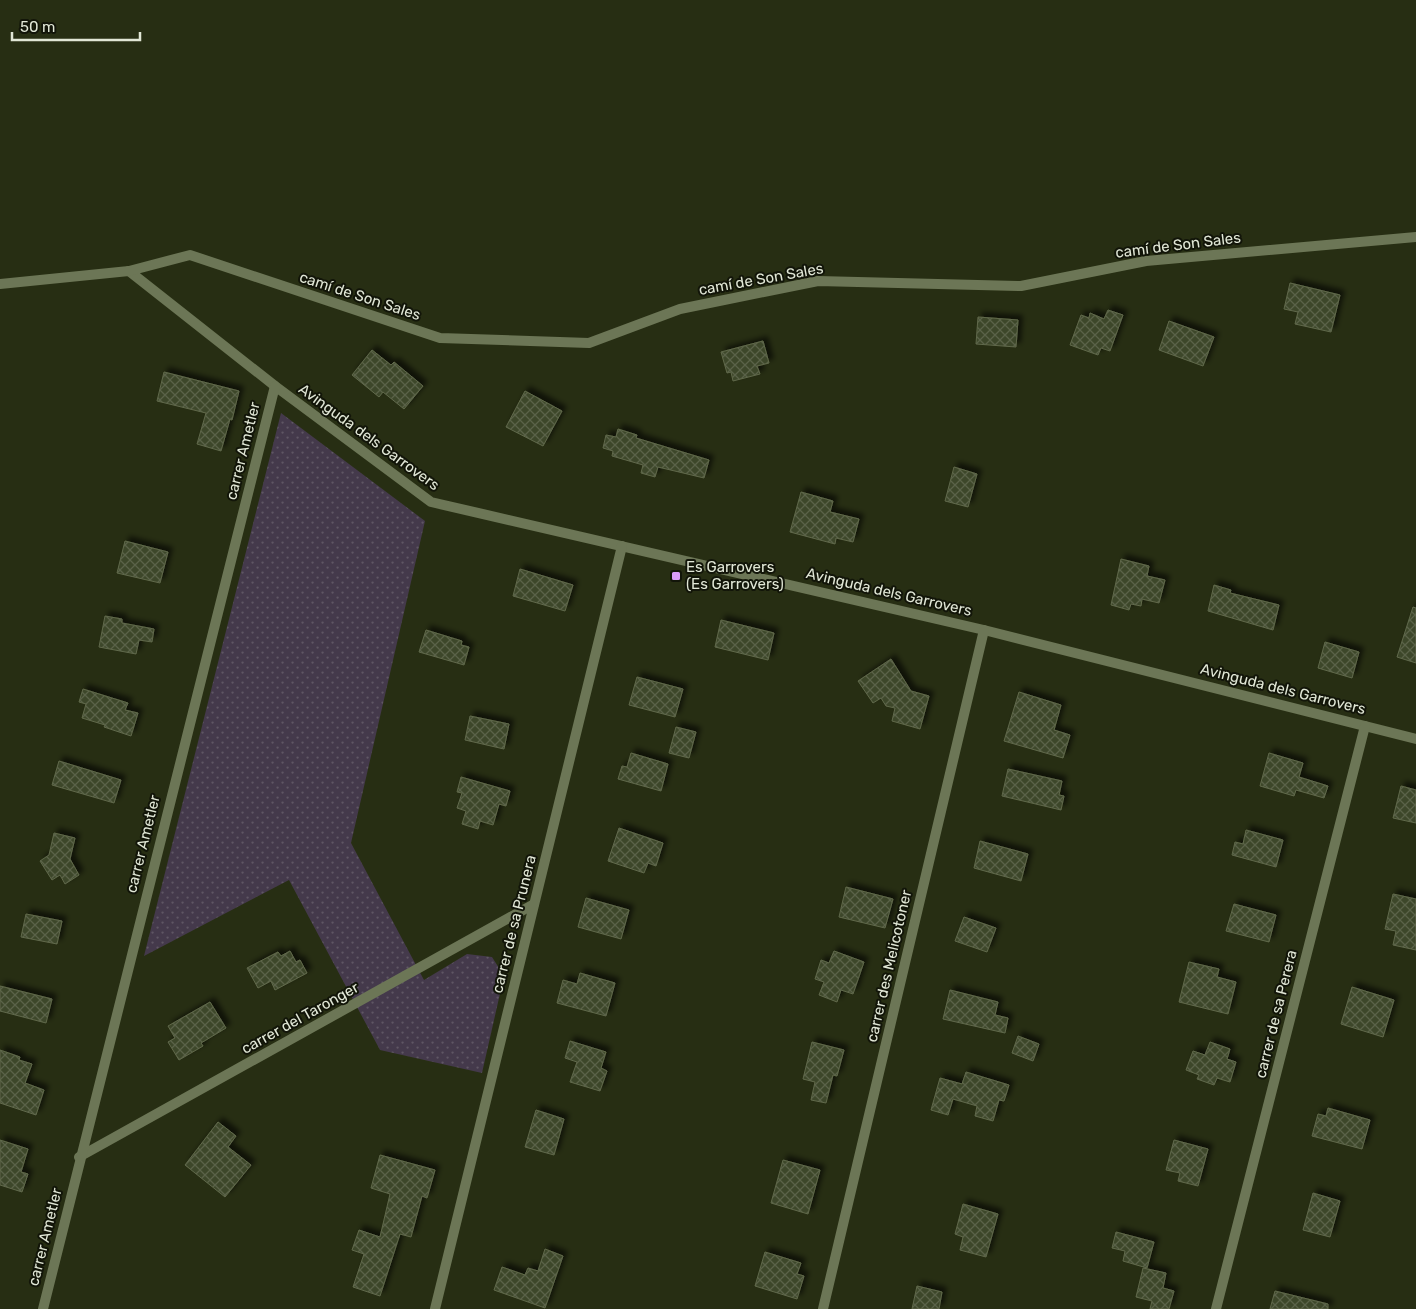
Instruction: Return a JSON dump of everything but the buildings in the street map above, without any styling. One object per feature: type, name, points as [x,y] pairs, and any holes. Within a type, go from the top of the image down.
[{"type":"street","name":"camí de Son Sales","points":[[0,284],[129,271],[190,255],[440,338],[590,343],[680,309],[818,281],[1021,286],[1146,261],[1416,237]]},
{"type":"street","name":"Avinguda dels Garrovers","points":[[129,271],[274,386],[431,502],[984,630],[1416,739]]},
{"type":"street","name":"carrer Ametler","points":[[42,1309],[274,386]]},
{"type":"street","name":"carrer de sa Prunera","points":[[436,1309],[622,546]]},
{"type":"street","name":"carrer des Melicotoner","points":[[823,1309],[984,630]]},
{"type":"street","name":"carrer de sa Perera","points":[[1216,1309],[1365,726]]},
{"type":"street","name":"carrer del Taronger","points":[[79,1158],[534,904]]},
{"type":"shaded area","points":[[281,413],[425,521],[351,843],[424,980],[467,954],[492,957],[504,976],[482,1073],[380,1050],[289,880],[144,956]]},
{"type":"place","name":"Es Garrovers (Es Garrovers)","points":[[676,576]]}]
